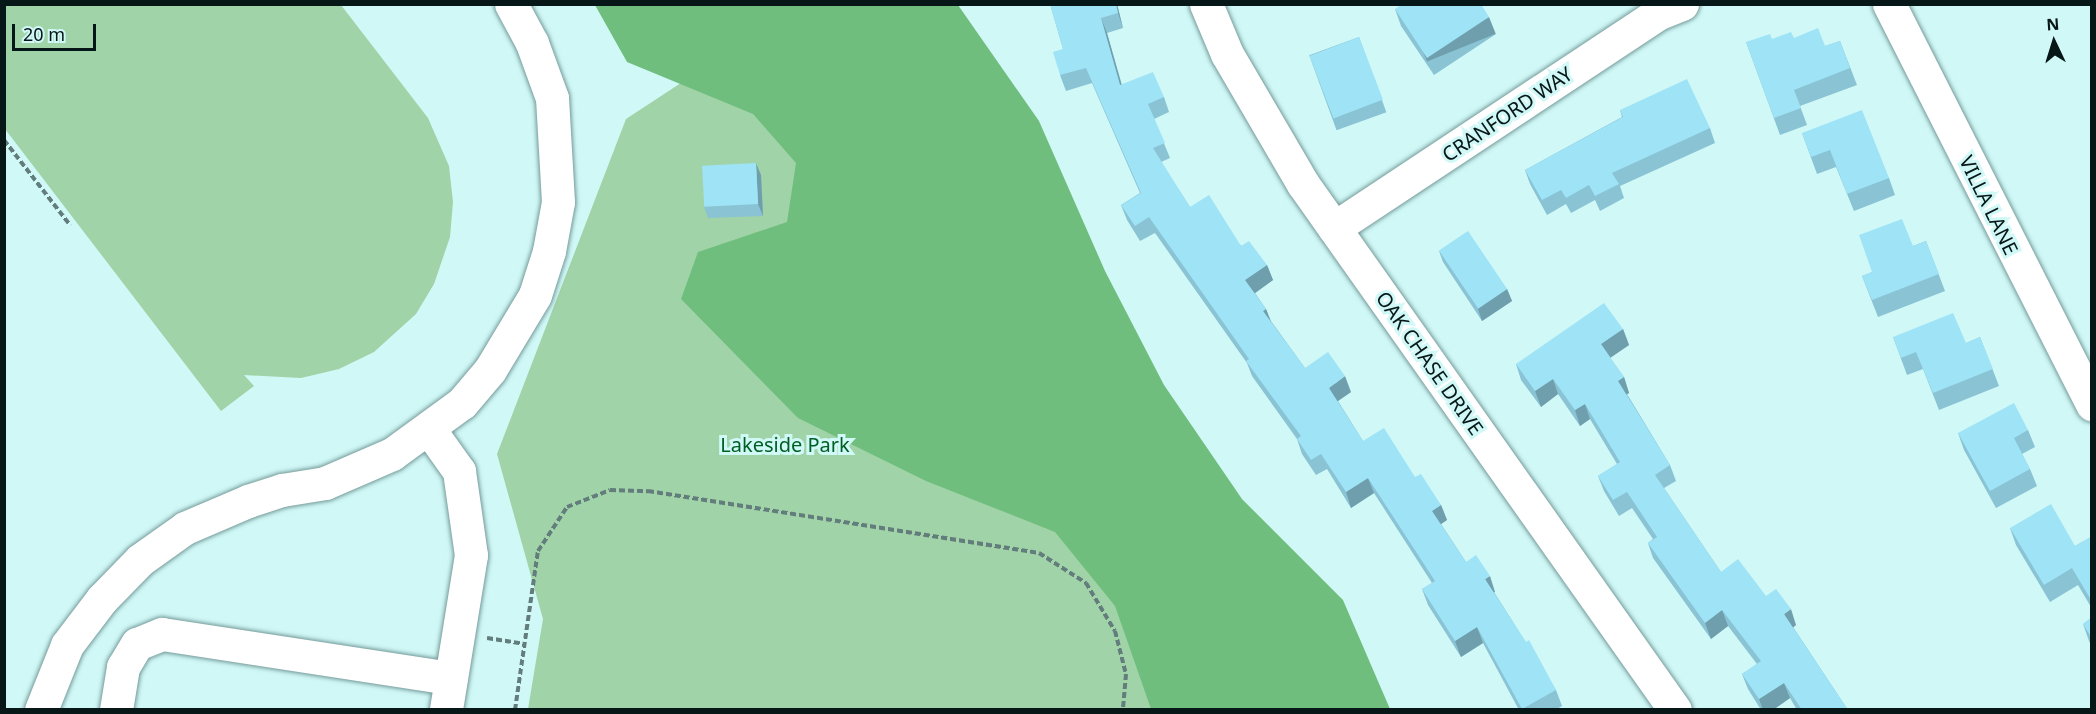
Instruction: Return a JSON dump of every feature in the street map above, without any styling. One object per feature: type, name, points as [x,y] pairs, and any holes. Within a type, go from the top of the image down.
[{"type":"street","points":[[41,710],[67,645],[102,599],[140,560],[185,528],[282,490],[325,483],[362,470],[429,429],[462,403],[490,370],[535,295],[549,251],[558,202],[552,98],[532,43],[511,4]]},
{"type":"street","name":"OAK CHASE DRIVE","points":[[1206,4],[1227,54],[1272,134],[1334,228],[1675,710]]},
{"type":"street","name":"CRANFORD WAY","points":[[1334,228],[1657,14],[1682,4]]},
{"type":"street","name":"VILLA LANE","points":[[1889,4],[2091,405]]},
{"type":"street","points":[[116,710],[123,667],[137,644],[162,634],[448,694],[471,555],[469,519],[459,471],[429,429]]},
{"type":"path","points":[[4,140],[70,225]]},
{"type":"path","points":[[515,710],[538,551],[567,507],[610,490],[648,491],[1039,553],[1086,583],[1115,631],[1126,674],[1123,710]]},
{"type":"path","points":[[480,637],[525,644]]},
{"type":"green space","points":[[4,5],[341,5],[428,118],[449,166],[453,202],[450,237],[434,284],[416,314],[374,352],[339,369],[301,378],[244,375],[254,386],[221,411],[5,129]]},
{"type":"green space","points":[[595,5],[958,5],[1039,121],[1105,271],[1164,385],[1242,499],[1343,600],[1390,709],[1151,709],[1115,606],[1055,532],[926,481],[798,418],[681,299],[698,252],[787,222],[796,163],[753,114],[627,62]]},
{"type":"green space","name":"Lakeside Park","points":[[800,5],[1274,709],[528,709],[543,619],[497,454],[626,119]]},
{"type":"building","points":[[1050,4],[1116,4],[1118,13],[1101,18],[1120,85],[1153,72],[1164,97],[1148,104],[1165,143],[1153,148],[1190,207],[1209,195],[1241,246],[1249,241],[1267,265],[1245,280],[1266,309],[1263,311],[1305,368],[1328,352],[1345,376],[1329,388],[1363,441],[1384,428],[1415,477],[1421,474],[1441,505],[1432,511],[1466,562],[1476,555],[1490,576],[1485,579],[1526,642],[1529,640],[1556,690],[1522,709],[1477,627],[1455,641],[1422,589],[1435,581],[1368,478],[1346,492],[1321,454],[1311,460],[1297,439],[1301,436],[1246,361],[1249,359],[1149,217],[1135,226],[1121,205],[1141,193],[1086,68],[1060,75],[1053,52],[1063,49]]},
{"type":"building","points":[[1402,4],[1481,4],[1489,17],[1427,58],[1395,9]]},
{"type":"building","points":[[1818,28],[1825,46],[1840,41],[1850,68],[1794,90],[1801,108],[1774,118],[1746,42],[1770,34],[1772,39],[1791,32],[1794,38]]},
{"type":"building","points":[[1359,37],[1383,100],[1334,119],[1310,56]]},
{"type":"building","points":[[1687,79],[1710,128],[1612,173],[1619,184],[1595,196],[1589,185],[1566,198],[1561,190],[1542,200],[1525,170],[1623,117],[1620,110]]},
{"type":"building","points":[[1862,110],[1889,178],[1847,194],[1830,150],[1811,157],[1802,133]]},
{"type":"building","points":[[756,163],[758,204],[704,207],[702,166]]},
{"type":"building","points":[[1902,219],[1913,246],[1926,241],[1939,274],[1872,300],[1862,276],[1872,272],[1859,235]]},
{"type":"building","points":[[1468,231],[1507,289],[1478,309],[1439,251]]},
{"type":"building","points":[[1604,303],[1623,329],[1601,344],[1624,377],[1618,381],[1670,465],[1655,475],[1721,572],[1738,559],[1766,596],[1776,589],[1791,609],[1784,614],[1848,710],[1802,710],[1784,683],[1759,699],[1742,674],[1761,661],[1722,610],[1705,623],[1648,543],[1657,537],[1627,492],[1613,500],[1598,476],[1620,462],[1585,404],[1575,410],[1553,379],[1535,391],[1516,364]]},
{"type":"building","points":[[1953,313],[1966,343],[1980,337],[1993,369],[1933,393],[1916,352],[1901,358],[1893,337]]},
{"type":"building","points":[[2014,403],[2028,430],[2014,438],[2030,469],[1990,491],[1958,433]]},
{"type":"building","points":[[2051,504],[2075,546],[2091,537],[2091,600],[2072,568],[2044,585],[2010,528]]},
{"type":"building","points":[[2091,618],[2091,637],[2083,624]]}]
